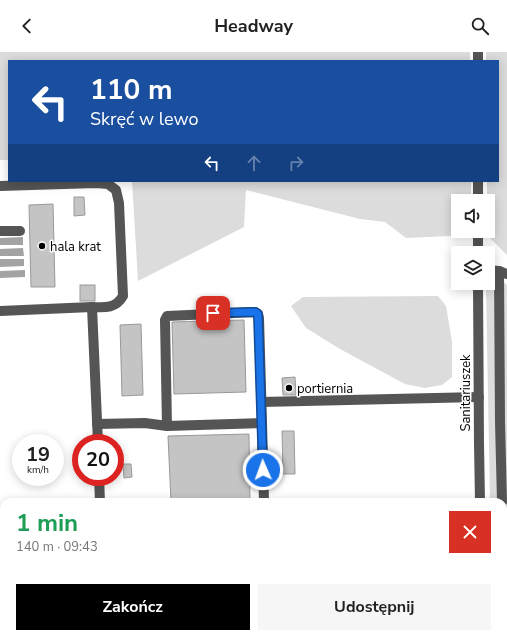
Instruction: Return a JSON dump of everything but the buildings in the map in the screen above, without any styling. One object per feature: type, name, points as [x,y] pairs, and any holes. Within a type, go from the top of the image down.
[{"type":"street","points":[[478,182],[478,194]]},
{"type":"street","points":[[0,186],[96,183],[108,184],[116,190],[119,203],[123,296],[119,303],[113,306],[0,311]]},
{"type":"street","points":[[0,231],[20,231]]},
{"type":"street","points":[[502,498],[500,422],[503,272]]},
{"type":"street","name":"Sanitariuszek","points":[[478,290],[480,498]]},
{"type":"street","points":[[92,307],[98,434]]},
{"type":"street","points":[[167,426],[165,320],[167,316],[255,312],[258,314],[264,498]]},
{"type":"street","points":[[261,402],[478,397]]},
{"type":"street","points":[[97,424],[145,423],[167,426],[262,423]]},
{"type":"street","points":[[99,486],[100,498]]},
{"type":"shaded area","points":[[0,52],[470,52],[470,60],[8,60],[8,160],[0,160]]},
{"type":"shaded area","points":[[486,52],[507,52],[507,255],[490,238],[495,238],[495,194],[487,194],[487,182],[499,182],[499,60],[486,60]]},
{"type":"shaded area","points":[[132,182],[471,182],[471,194],[451,194],[451,236],[406,238],[385,222],[360,219],[246,190],[244,227],[138,281]]},
{"type":"shaded area","points":[[23,237],[23,245],[0,245],[0,238]]},
{"type":"shaded area","points":[[23,248],[24,256],[0,256],[0,249]]},
{"type":"shaded area","points":[[0,259],[24,259],[24,266],[0,267]]},
{"type":"shaded area","points":[[25,270],[25,277],[0,278],[0,271]]},
{"type":"shaded area","points":[[495,281],[505,283],[507,285],[507,498],[490,498],[486,290],[495,290]]},
{"type":"shaded area","points":[[438,296],[446,306],[452,342],[452,377],[442,385],[425,388],[405,384],[340,349],[306,328],[291,306],[303,297]]},
{"type":"place","name":"hala krat","points":[[42,246]]},
{"type":"place","name":"portiernia","points":[[289,388]]},
{"type":"route","points":[[213,313],[255,312],[258,314],[263,470]]}]
